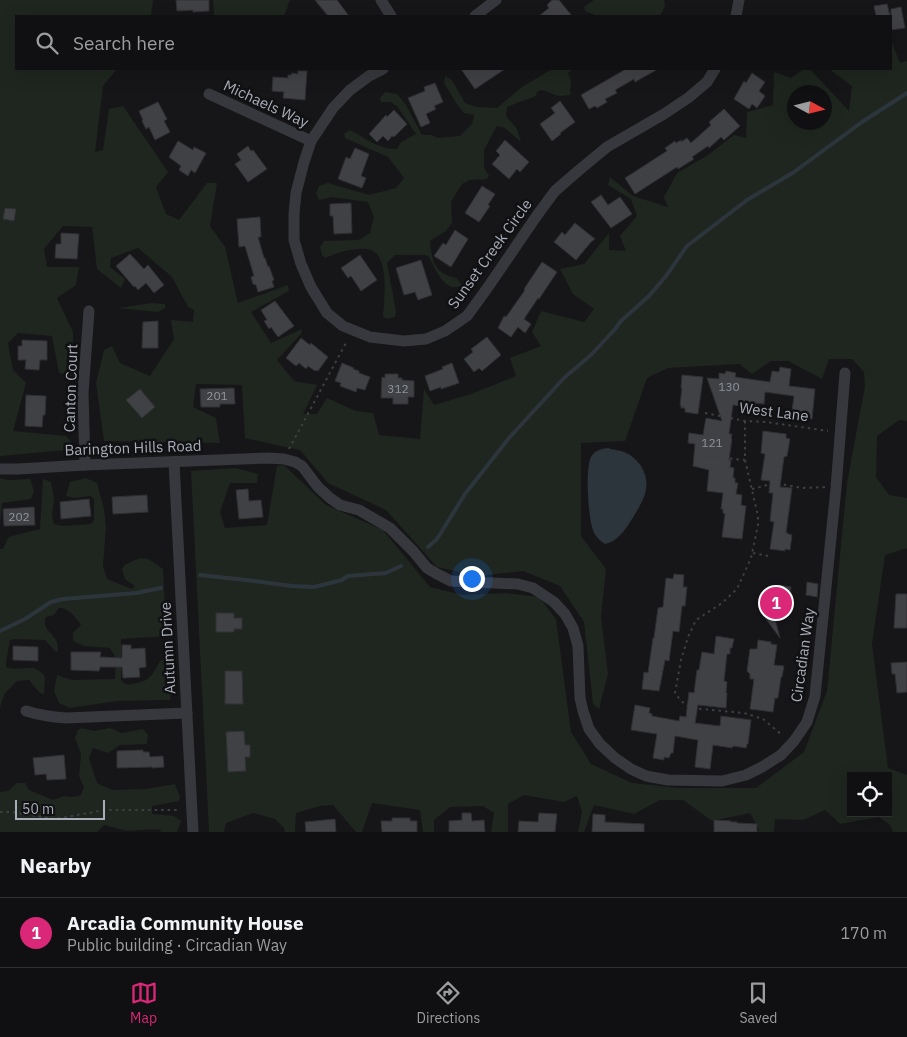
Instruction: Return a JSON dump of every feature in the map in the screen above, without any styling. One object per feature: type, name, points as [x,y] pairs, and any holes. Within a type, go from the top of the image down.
[{"type":"street","points":[[381,0],[390,15]]},
{"type":"street","points":[[476,15],[496,0]]},
{"type":"street","points":[[736,15],[739,0]]},
{"type":"street","name":"Sunset Creek Circle","points":[[381,70],[350,90],[333,108],[311,141],[296,193],[294,240],[301,264],[311,287],[327,313],[343,326],[370,337],[404,341],[426,339],[445,331],[467,316],[555,191],[607,147],[688,98],[707,82],[714,70]]},
{"type":"street","name":"Michaels Way","points":[[209,94],[311,141]]},
{"type":"street","name":"Canton Court","points":[[85,465],[83,393],[89,311]]},
{"type":"street","name":"Circadian Way","points":[[268,458],[284,459],[302,466],[318,487],[330,498],[340,504],[359,510],[390,528],[427,568],[437,574],[451,581],[518,584],[533,588],[554,602],[565,614],[573,628],[578,646],[580,698],[583,711],[589,729],[600,744],[615,758],[646,776],[668,780],[722,781],[746,775],[781,755],[792,744],[806,722],[816,696],[845,373]]},
{"type":"street","name":"Barington Hills Road","points":[[0,469],[268,458]]},
{"type":"street","name":"Autumn Drive","points":[[174,462],[192,832]]},
{"type":"street","points":[[26,711],[42,716],[66,718],[187,713]]},
{"type":"path","points":[[284,459],[353,330]]},
{"type":"path","name":"West Lane","points":[[705,413],[745,421],[840,432]]},
{"type":"path","points":[[745,421],[745,460],[758,516],[753,553],[737,589],[722,603],[696,620],[688,637],[681,660],[675,692],[681,701],[691,708],[744,713],[763,719],[792,744]]},
{"type":"path","points":[[704,456],[745,460]]},
{"type":"path","points":[[752,489],[771,484],[802,488],[836,488]]},
{"type":"path","points":[[753,553],[768,556]]},
{"type":"path","points":[[0,812],[55,819],[106,810],[192,811]]},
{"type":"shaded area","points":[[0,0],[153,0],[151,15],[15,15],[15,70],[116,70],[103,86],[95,152],[103,150],[109,109],[123,106],[168,172],[156,187],[166,214],[179,220],[207,183],[217,183],[210,226],[225,247],[238,303],[288,285],[289,291],[251,312],[271,343],[302,329],[301,334],[277,360],[294,381],[317,385],[303,414],[317,414],[327,398],[356,411],[373,413],[379,435],[420,439],[424,389],[434,405],[471,394],[516,376],[510,358],[541,346],[532,332],[541,311],[584,322],[594,309],[573,294],[560,269],[584,264],[609,233],[609,250],[626,251],[620,236],[637,216],[631,199],[608,185],[610,177],[633,196],[668,207],[664,197],[677,173],[708,155],[734,135],[746,138],[747,112],[773,105],[774,72],[791,78],[803,70],[811,70],[825,85],[787,85],[787,130],[832,130],[832,93],[849,111],[852,86],[830,70],[892,70],[892,43],[900,63],[907,61],[907,421],[899,420],[877,436],[876,477],[889,495],[907,498],[907,548],[885,555],[872,644],[888,768],[907,775],[907,832],[893,832],[890,825],[879,817],[840,824],[825,810],[803,820],[775,819],[774,832],[758,832],[759,829],[750,813],[712,821],[683,800],[660,800],[634,814],[594,805],[584,832],[578,832],[582,812],[577,796],[564,802],[524,795],[508,804],[508,832],[491,832],[494,813],[483,806],[450,807],[434,820],[434,832],[423,832],[420,810],[372,803],[362,832],[356,832],[333,805],[320,806],[296,813],[295,832],[285,832],[284,828],[275,819],[253,813],[226,823],[224,832],[209,832],[191,471],[236,468],[258,474],[257,483],[230,483],[220,512],[225,528],[267,525],[277,466],[284,465],[326,505],[383,530],[430,587],[463,595],[505,593],[539,597],[556,619],[571,732],[591,764],[632,783],[679,788],[756,788],[804,752],[827,691],[847,483],[865,386],[864,372],[852,359],[829,359],[822,379],[788,361],[771,361],[752,374],[739,364],[668,368],[647,378],[625,441],[581,443],[581,536],[606,569],[601,617],[608,674],[599,709],[593,704],[584,622],[560,586],[523,571],[478,576],[437,567],[386,510],[328,483],[300,450],[245,438],[242,385],[196,384],[193,407],[216,418],[220,443],[104,441],[96,383],[104,350],[112,346],[120,363],[150,376],[174,339],[171,320],[193,322],[194,310],[188,307],[172,277],[138,248],[111,258],[110,267],[125,279],[121,288],[97,269],[92,227],[63,226],[44,249],[47,267],[79,267],[76,285],[57,298],[73,332],[73,376],[59,373],[52,336],[18,333],[8,343],[13,370],[26,383],[13,431],[66,436],[72,443],[66,450],[0,456]]},
{"type":"shaded area","points":[[213,0],[290,0],[284,15],[214,15]]},
{"type":"shaded area","points":[[594,0],[664,0],[665,6],[660,15],[595,15],[585,11],[584,7]]},
{"type":"shaded area","points":[[550,70],[572,70],[568,73],[571,80],[570,95],[558,96],[542,90],[537,92],[536,96],[507,107],[506,116],[517,129],[521,142],[505,128],[497,126],[484,150],[484,168],[489,175],[487,179],[470,180],[462,184],[451,202],[452,223],[446,231],[430,241],[433,260],[436,265],[443,273],[456,278],[462,285],[451,286],[441,279],[429,257],[425,255],[395,255],[387,263],[396,311],[395,317],[387,319],[383,317],[384,280],[381,261],[377,254],[371,250],[354,249],[325,258],[320,247],[324,241],[359,240],[370,233],[374,217],[368,202],[332,197],[319,200],[316,193],[319,186],[328,183],[369,195],[396,188],[404,178],[388,157],[345,138],[344,134],[350,130],[379,146],[397,149],[401,142],[416,134],[397,106],[390,102],[381,102],[380,98],[385,92],[397,94],[406,105],[422,135],[431,135],[438,138],[460,136],[472,124],[474,115],[464,113],[458,106],[444,83],[445,76],[452,80],[465,103],[477,107],[497,108],[522,87]]},
{"type":"shaded area","points":[[152,303],[165,304],[165,308],[158,312],[118,308]]},
{"type":"shaded area","points":[[608,448],[624,452],[636,460],[645,473],[646,487],[643,500],[627,527],[617,538],[605,544],[595,534],[591,524],[588,472],[591,457],[596,451]]},
{"type":"shaded area","points":[[0,478],[8,480],[30,479],[34,491],[31,499],[2,503],[0,523]]},
{"type":"shaded area","points":[[86,478],[97,483],[104,509],[106,527],[103,567],[107,579],[132,589],[135,586],[125,579],[122,569],[126,564],[140,558],[148,559],[163,569],[165,611],[169,632],[167,636],[121,639],[121,681],[128,685],[144,681],[151,676],[160,661],[167,659],[173,665],[175,674],[170,700],[117,701],[70,708],[59,703],[54,691],[57,675],[72,680],[115,679],[116,658],[110,648],[84,646],[73,641],[73,633],[81,625],[69,611],[59,608],[54,615],[46,617],[45,621],[46,628],[57,642],[58,651],[56,652],[45,640],[10,640],[6,662],[6,667],[16,669],[31,668],[40,672],[45,677],[44,694],[40,693],[29,680],[17,681],[5,693],[0,707],[0,549],[3,549],[8,538],[12,536],[40,529],[43,479],[51,482],[54,498],[52,516],[54,524],[62,526],[91,524],[94,520],[94,499],[91,496],[74,498],[66,496],[70,482]]},
{"type":"shaded area","points":[[82,728],[94,731],[110,728],[122,733],[143,729],[148,735],[147,744],[120,745],[108,753],[93,748],[89,758],[97,783],[112,790],[145,789],[175,784],[180,797],[179,801],[152,806],[152,814],[174,816],[181,821],[177,832],[161,832],[156,829],[127,831],[104,825],[97,832],[0,832],[0,792],[8,791],[17,783],[25,783],[29,790],[53,800],[64,796],[73,797],[81,795],[84,787],[79,776],[81,754],[75,738],[78,730]]},
{"type":"building","points":[[176,0],[209,0],[209,11],[177,11]]},
{"type":"building","points":[[315,0],[337,0],[348,15],[327,15]]},
{"type":"building","points":[[552,0],[559,0],[571,15],[540,15],[549,8],[547,5]]},
{"type":"building","points":[[887,4],[890,15],[876,15],[874,6]]},
{"type":"building","points":[[901,7],[905,28],[892,30],[891,9]]},
{"type":"building","points":[[462,70],[504,70],[475,89]]},
{"type":"building","points":[[624,70],[656,70],[635,82],[634,79],[615,90],[617,93],[605,99],[607,102],[597,108],[595,106],[589,109],[581,95]]},
{"type":"building","points":[[298,71],[307,71],[305,100],[283,98],[284,92],[272,91],[273,77],[288,78],[288,75],[292,73],[298,74]]},
{"type":"building","points":[[752,73],[765,82],[759,91],[765,96],[757,108],[752,104],[749,109],[734,99],[744,81],[746,83]]},
{"type":"building","points":[[435,83],[443,102],[434,106],[436,109],[426,114],[430,123],[421,127],[408,98],[425,91],[424,87]]},
{"type":"building","points":[[560,101],[575,122],[552,141],[540,124],[555,113],[551,108]]},
{"type":"building","points":[[158,102],[167,119],[164,121],[170,132],[155,140],[149,127],[146,129],[139,111]]},
{"type":"building","points":[[724,109],[740,126],[724,140],[721,137],[709,148],[708,146],[692,157],[694,159],[678,169],[677,167],[635,194],[625,178],[667,151],[665,148],[675,141],[676,143],[681,140],[681,142],[687,138],[691,143],[711,125],[709,122]]},
{"type":"building","points":[[394,110],[407,124],[388,141],[383,136],[377,142],[369,134],[386,115],[387,117]]},
{"type":"building","points":[[505,140],[529,162],[520,172],[517,169],[509,179],[492,164],[500,155],[496,151]]},
{"type":"building","points":[[178,141],[193,150],[194,147],[206,153],[195,173],[191,170],[188,176],[179,170],[181,166],[169,157]]},
{"type":"building","points":[[248,146],[267,169],[248,182],[235,164],[241,160],[237,154]]},
{"type":"building","points":[[355,148],[369,154],[361,176],[366,178],[362,188],[338,179],[346,157],[350,159]]},
{"type":"building","points":[[482,186],[495,194],[488,205],[490,206],[479,222],[465,213]]},
{"type":"building","points":[[601,195],[608,205],[620,197],[632,214],[611,228],[591,202]]},
{"type":"building","points":[[351,203],[352,233],[334,234],[333,216],[330,216],[330,204]]},
{"type":"building","points":[[5,208],[16,209],[14,221],[3,219]]},
{"type":"building","points":[[260,217],[261,237],[258,237],[264,258],[274,280],[272,281],[274,287],[258,292],[251,277],[254,276],[245,246],[239,247],[237,219]]},
{"type":"building","points":[[575,223],[595,239],[576,260],[554,242],[562,232],[565,235]]},
{"type":"building","points":[[455,230],[468,239],[451,267],[434,256],[443,243],[446,245]]},
{"type":"building","points":[[61,233],[79,234],[77,259],[55,258],[56,244],[61,244]]},
{"type":"building","points":[[130,254],[144,269],[148,265],[164,285],[154,293],[146,283],[138,290],[134,287],[116,266]]},
{"type":"building","points":[[360,255],[377,280],[361,291],[351,276],[348,278],[341,268]]},
{"type":"building","points":[[421,260],[432,295],[418,300],[415,292],[404,295],[396,268]]},
{"type":"building","points":[[542,262],[557,272],[524,319],[531,324],[525,333],[518,327],[511,337],[498,328],[504,316],[506,317],[525,290]]},
{"type":"building","points":[[275,301],[294,326],[278,337],[271,327],[269,329],[264,321],[267,320],[261,310]]},
{"type":"building","points":[[158,321],[158,348],[142,348],[143,322]]},
{"type":"building","points":[[487,337],[501,355],[482,371],[479,368],[474,372],[464,359],[473,352],[471,349]]},
{"type":"building","points":[[301,338],[310,345],[311,343],[328,357],[318,371],[308,366],[306,369],[299,363],[296,366],[286,358]]},
{"type":"building","points":[[22,340],[47,341],[47,360],[40,360],[39,370],[25,369],[26,360],[18,360],[18,346],[22,346]]},
{"type":"building","points":[[342,363],[370,377],[365,390],[357,388],[356,392],[340,386],[341,383],[335,381]]},
{"type":"building","points":[[452,363],[459,383],[430,391],[425,376],[443,369],[442,367]]},
{"type":"building","points":[[780,367],[791,369],[789,386],[815,389],[812,419],[800,417],[800,412],[792,411],[794,396],[765,392],[764,404],[756,403],[756,406],[752,407],[733,405],[729,434],[732,434],[732,439],[729,460],[731,460],[730,467],[734,468],[733,478],[735,478],[735,483],[738,483],[736,494],[742,495],[741,505],[746,506],[742,539],[722,537],[725,514],[723,509],[721,509],[723,493],[707,491],[709,470],[693,466],[695,444],[688,443],[689,433],[703,435],[706,418],[722,421],[707,378],[719,379],[719,373],[725,374],[726,371],[736,373],[735,377],[770,382],[772,371],[779,372]]},
{"type":"building","points":[[385,374],[398,374],[398,378],[402,378],[402,380],[414,381],[414,397],[408,397],[408,404],[393,404],[393,398],[381,398],[382,377],[385,378]]},
{"type":"building","points":[[682,375],[703,377],[698,414],[685,412],[685,408],[681,408]]},
{"type":"building","points":[[234,388],[235,404],[220,404],[220,407],[201,407],[200,389]]},
{"type":"building","points":[[140,389],[155,407],[142,418],[126,400]]},
{"type":"building","points":[[26,395],[46,396],[42,427],[25,426]]},
{"type":"building","points":[[763,431],[786,434],[786,438],[790,439],[787,456],[784,457],[780,487],[792,488],[786,533],[792,535],[790,550],[770,549],[774,522],[770,521],[773,493],[769,493],[770,481],[761,480],[765,454],[761,453]]},
{"type":"building","points":[[248,489],[249,501],[261,500],[263,517],[239,519],[236,490]]},
{"type":"building","points":[[147,495],[148,512],[113,514],[112,497]]},
{"type":"building","points":[[89,499],[91,516],[61,519],[60,502]]},
{"type":"building","points":[[34,507],[35,525],[4,526],[3,509]]},
{"type":"building","points":[[674,574],[684,575],[683,587],[687,587],[685,606],[682,606],[679,632],[673,631],[669,661],[665,660],[659,691],[642,689],[644,672],[648,673],[658,608],[663,607],[666,578],[673,579]]},
{"type":"building","points":[[807,582],[818,584],[817,597],[806,595]]},
{"type":"building","points":[[779,585],[791,587],[789,610],[775,619],[780,638],[763,615],[762,607],[764,592],[767,594]]},
{"type":"building","points":[[896,594],[907,594],[907,628],[894,628]]},
{"type":"building","points":[[216,613],[234,613],[234,618],[242,618],[242,629],[234,629],[234,632],[216,632]]},
{"type":"building","points":[[716,636],[734,639],[732,648],[730,648],[730,654],[727,654],[724,681],[727,682],[726,708],[698,705],[695,723],[720,726],[721,716],[751,720],[746,748],[713,745],[710,769],[695,767],[698,740],[675,736],[673,753],[671,753],[669,758],[664,757],[664,760],[653,758],[657,734],[631,730],[635,705],[650,708],[649,713],[652,716],[679,721],[680,716],[686,717],[689,692],[694,693],[702,652],[714,654]]},
{"type":"building","points":[[758,640],[777,645],[774,665],[784,666],[778,698],[775,698],[773,712],[750,709],[754,679],[750,679],[750,674],[747,671],[750,649],[757,649]]},
{"type":"building","points":[[122,645],[131,645],[131,649],[145,648],[146,667],[139,668],[140,677],[123,678],[122,667],[100,667],[99,671],[71,670],[71,652],[101,652],[100,657],[122,658]]},
{"type":"building","points":[[13,646],[38,647],[38,661],[13,660]]},
{"type":"building","points":[[907,662],[907,692],[897,693],[895,674],[892,674],[891,663]]},
{"type":"building","points":[[225,671],[242,671],[243,704],[225,704]]},
{"type":"building","points":[[244,731],[245,745],[250,745],[250,757],[245,757],[246,771],[228,772],[226,732]]},
{"type":"building","points":[[143,750],[143,752],[149,752],[150,757],[163,756],[164,767],[117,768],[117,751]]},
{"type":"building","points":[[64,755],[66,779],[47,780],[46,774],[35,775],[33,758]]},
{"type":"building","points":[[462,813],[471,813],[472,821],[484,820],[485,832],[449,832],[449,821],[462,820]]},
{"type":"building","points":[[539,813],[557,814],[555,832],[518,832],[519,821],[538,822]]},
{"type":"building","points":[[593,814],[605,815],[605,822],[644,824],[644,832],[592,832]]},
{"type":"building","points":[[392,818],[410,818],[410,821],[417,821],[417,832],[382,832],[381,821],[392,821]]},
{"type":"building","points":[[335,819],[336,832],[306,832],[305,822]]},
{"type":"building","points":[[714,820],[757,824],[757,832],[714,832]]},
{"type":"waterway","points":[[428,547],[437,539],[465,494],[509,438],[564,378],[592,354],[621,321],[649,296],[687,246],[747,200],[794,172],[862,122],[907,93]]},
{"type":"waterway","points":[[200,575],[314,587],[342,580],[348,576],[386,573],[401,566]]},
{"type":"waterway","points":[[0,631],[25,619],[51,602],[63,599],[136,593],[161,588]]},
{"type":"place","name":"Arcadia Community House","points":[[776,603]]}]
